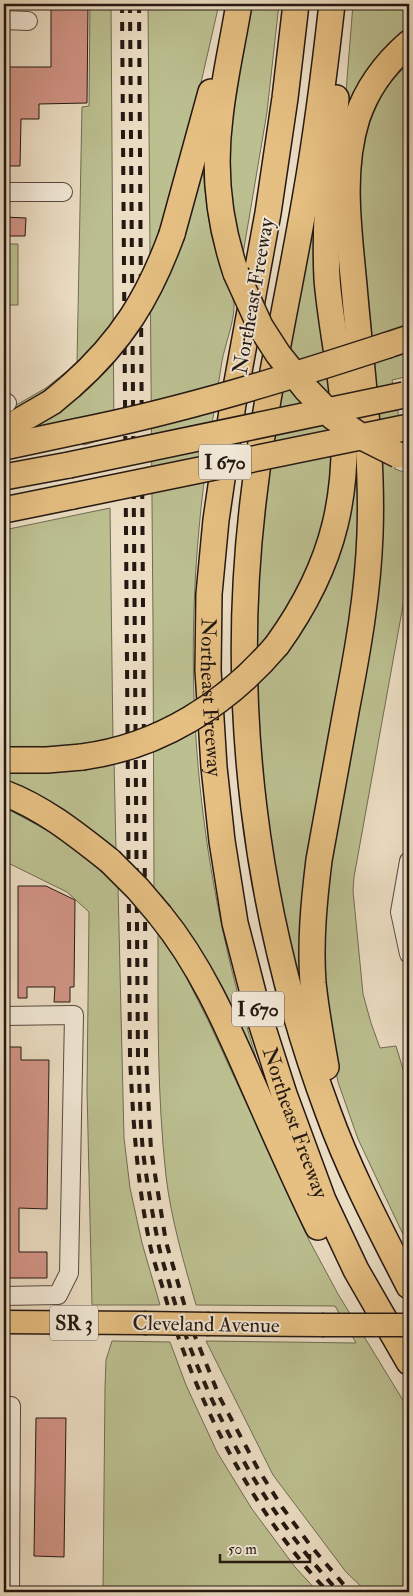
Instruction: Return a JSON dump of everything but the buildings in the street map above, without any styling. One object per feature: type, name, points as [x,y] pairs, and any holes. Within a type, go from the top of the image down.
[{"type":"highway","points":[[4,430],[52,402],[71,386],[117,340],[139,308],[158,271],[172,234],[199,133],[238,4]]},
{"type":"highway","points":[[238,4],[220,118],[218,157],[222,221],[227,246],[236,272],[260,326],[278,354],[306,388],[333,417],[362,437],[406,459]]},
{"type":"highway","name":"Northeast Freeway","points":[[296,4],[271,193],[233,404],[216,520],[209,594],[208,670],[214,767],[222,841],[235,923],[260,1016],[284,1094],[322,1200],[356,1270],[409,1362]]},
{"type":"highway","name":"Northeast Freeway","points":[[332,4],[322,92],[307,191],[267,405],[253,496],[244,638],[246,712],[251,792],[262,872],[280,959],[328,1114],[360,1190],[409,1286]]},
{"type":"highway","points":[[4,760],[46,760],[82,757],[122,749],[155,737],[184,723],[234,689],[259,666],[296,618],[313,587],[327,555],[336,522],[344,465],[345,430],[342,390],[330,315],[326,230],[344,4]]},
{"type":"highway","points":[[360,1190],[326,1069],[314,991],[312,940],[314,898],[319,860],[364,611],[370,535],[370,488],[347,195],[348,168],[357,118],[366,98],[377,77],[393,57],[409,43]]},
{"type":"highway","points":[[4,447],[188,406],[306,372],[399,342]]},
{"type":"highway","points":[[4,477],[407,395]]},
{"type":"highway","points":[[4,510],[409,428]]},
{"type":"highway","points":[[4,793],[18,798],[52,817],[110,861],[138,889],[178,937],[223,1018],[326,1245],[356,1270]]},
{"type":"main road","name":"Cleveland Avenue","points":[[4,1322],[409,1326]]},
{"type":"lane","points":[[4,20],[28,21]]},
{"type":"lane","points":[[4,192],[63,192]]},
{"type":"lane","points":[[409,861],[405,913],[409,954]]},
{"type":"lane","points":[[4,1016],[74,1015],[69,1273],[58,1295],[4,1296]]},
{"type":"lane","points":[[4,1407],[11,1406],[10,1592]]},
{"type":"green space","points":[[90,4],[111,4],[114,436],[84,445],[81,421],[29,431],[56,387],[4,419],[4,412],[46,388],[77,363],[82,107],[89,106]]},
{"type":"green space","points":[[148,4],[219,4],[184,157],[188,218],[203,169],[211,233],[223,275],[234,304],[233,320],[222,361],[206,466],[194,598],[193,667],[202,801],[211,868],[240,1001],[259,1067],[185,931],[162,896],[154,889]]},
{"type":"green space","points":[[250,4],[279,4],[267,112],[243,254],[232,220],[227,125]]},
{"type":"green space","points":[[353,4],[409,4],[409,33],[344,117]]},
{"type":"green space","points":[[409,62],[409,376],[392,380],[404,445],[409,447],[409,449],[394,443],[395,469],[409,474],[409,572],[353,891],[363,994],[371,1023],[380,1048],[396,1046],[409,1089],[409,1247],[358,1139],[338,1082],[331,1048],[325,999],[322,902],[370,624],[367,344],[357,166],[363,138],[383,91]]},
{"type":"green space","points":[[316,212],[320,212],[319,280],[336,415],[337,482],[332,516],[322,550],[311,576],[287,617],[267,645],[276,650],[287,649],[316,599],[338,550],[347,514],[352,458],[352,420],[362,457],[365,518],[363,558],[356,619],[309,888],[307,967],[309,996],[304,997],[281,899],[265,799],[257,699],[256,648],[257,598],[261,549],[272,452]]},
{"type":"green space","points":[[4,244],[18,244],[18,305],[4,305]]},
{"type":"green space","points":[[110,508],[113,743],[4,753],[4,530]]},
{"type":"green space","points":[[114,761],[116,851],[4,783],[4,769]]},
{"type":"green space","points":[[4,807],[50,832],[85,857],[118,886],[124,1138],[130,1188],[142,1243],[160,1305],[92,1305],[87,1090],[89,912],[67,892],[4,861]]},
{"type":"green space","points":[[158,933],[181,967],[208,1020],[309,1240],[338,1294],[409,1410],[409,1592],[367,1592],[346,1572],[273,1475],[206,1341],[356,1343],[335,1306],[196,1305],[175,1225],[166,1176],[160,1085]]},
{"type":"green space","points":[[112,1341],[170,1342],[186,1385],[217,1452],[252,1509],[295,1567],[318,1592],[103,1592],[106,1360]]},
{"type":"railway","points":[[122,4],[130,1057],[139,1175],[154,1262],[176,1330],[208,1410],[228,1450],[274,1525],[300,1560],[328,1592]]},
{"type":"railway","points":[[130,4],[138,1058],[143,1152],[161,1254],[184,1331],[200,1372],[218,1412],[260,1489],[284,1525],[339,1592]]},
{"type":"railway","points":[[139,4],[146,1057],[151,1150],[166,1242],[190,1324],[220,1398],[258,1469],[282,1507],[310,1545],[350,1592]]}]
